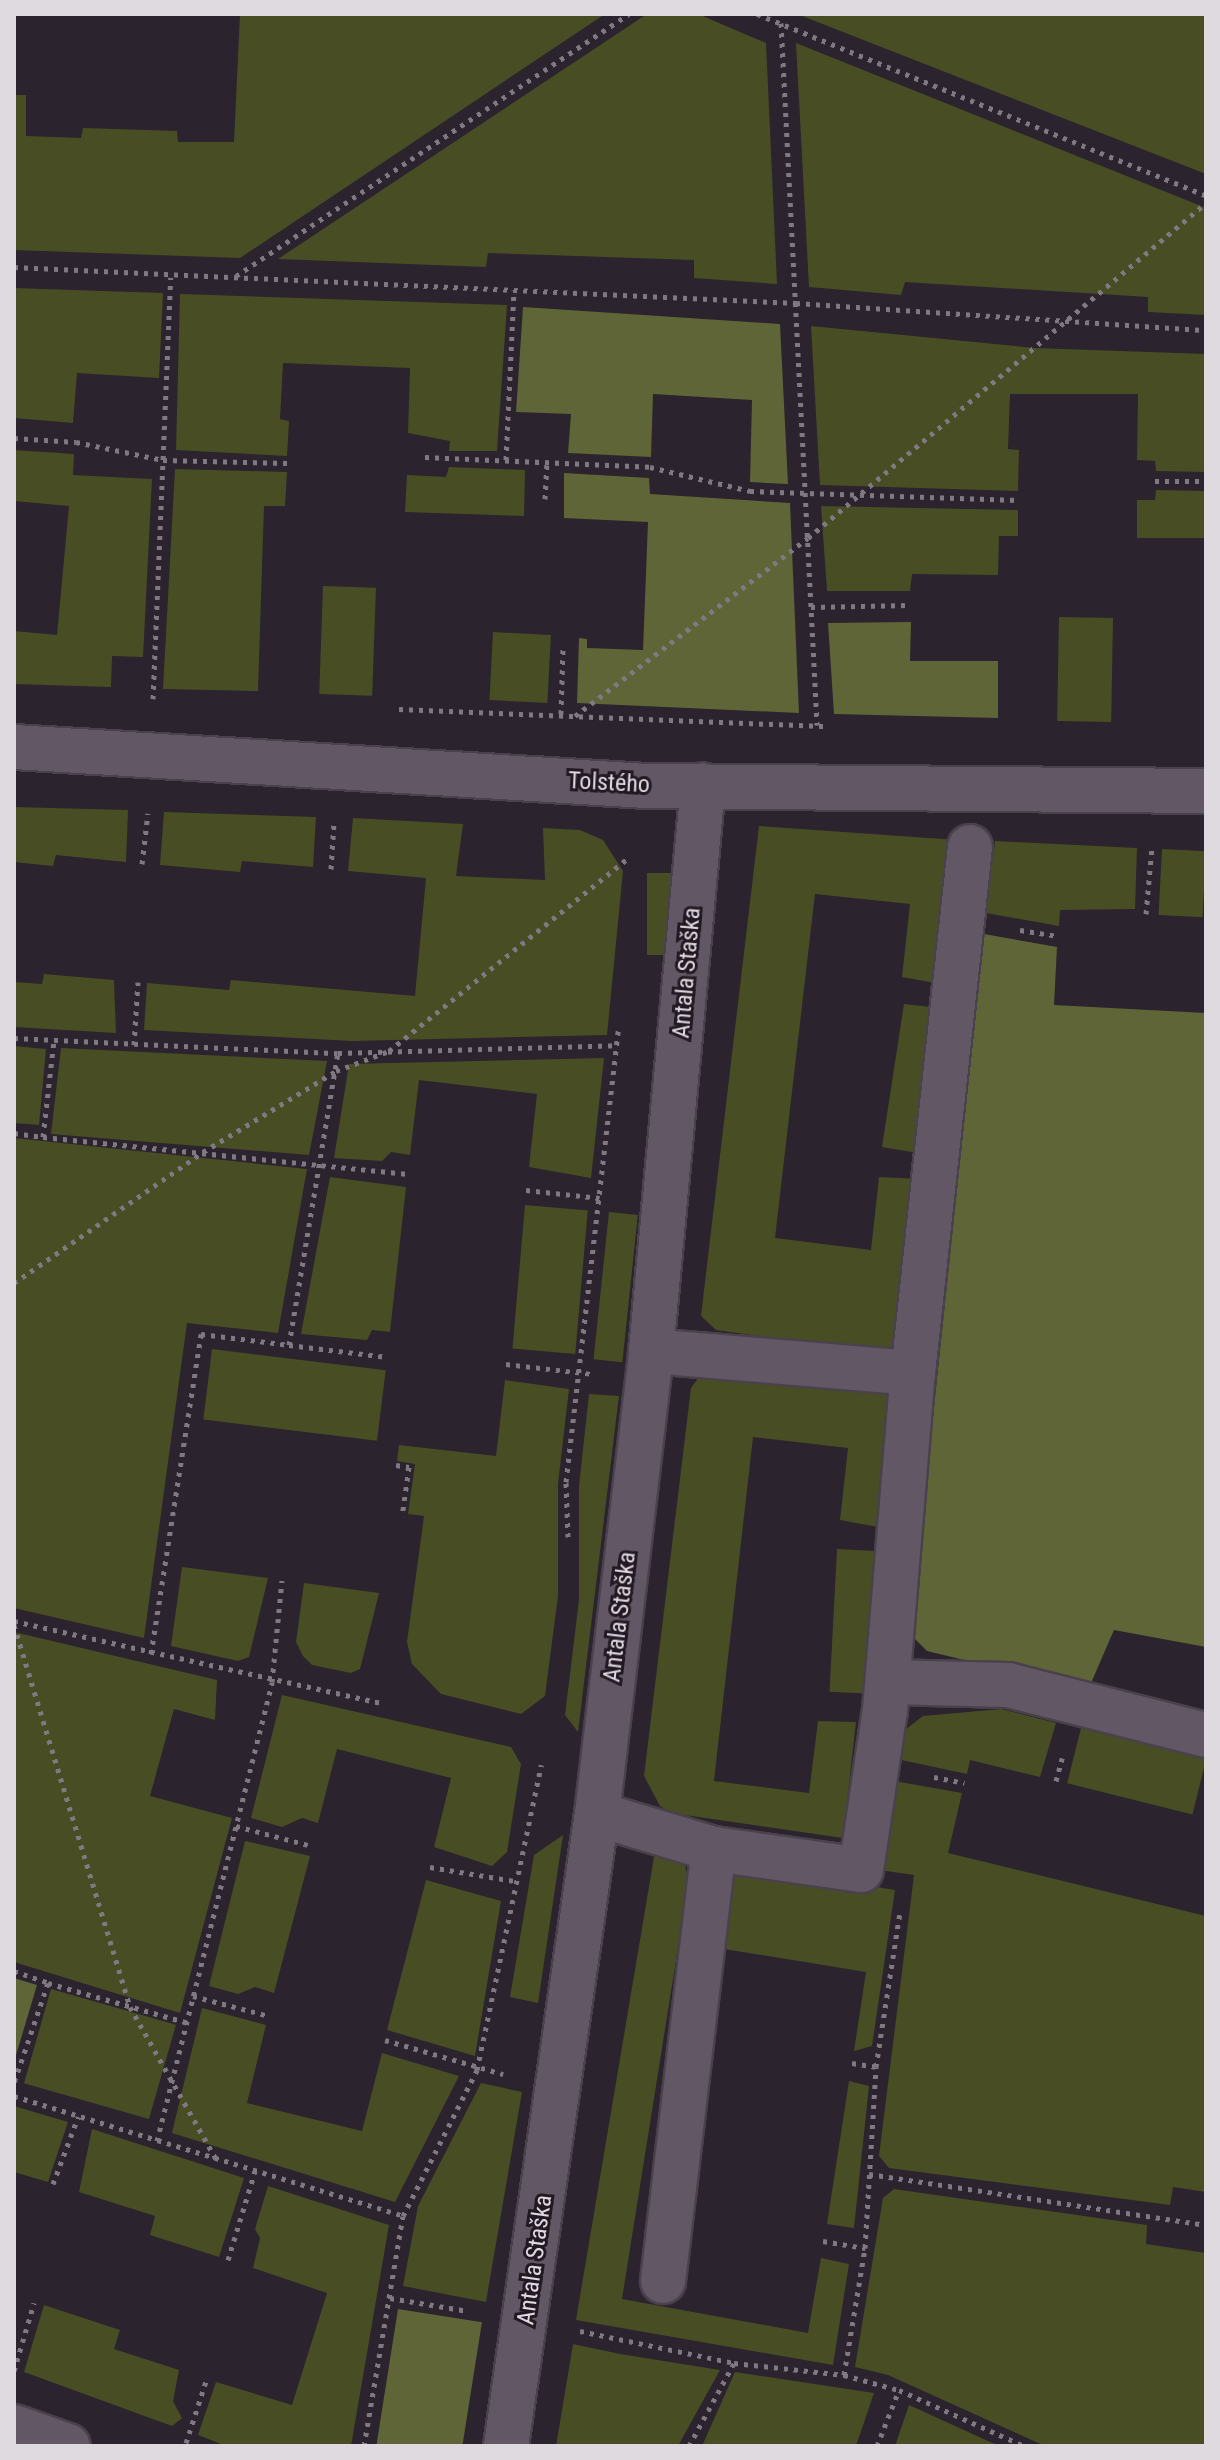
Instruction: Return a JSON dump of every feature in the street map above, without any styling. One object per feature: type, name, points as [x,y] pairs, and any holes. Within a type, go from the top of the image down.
[{"type":"street","name":"Tolstého","points":[[14,747],[703,785],[1206,791]]},
{"type":"street","name":"Antala Staška","points":[[506,2446],[527,2320],[597,1814],[651,1351],[703,785]]},
{"type":"street","points":[[597,1814],[714,1849],[861,1870],[888,1682],[913,1373],[970,847]]},
{"type":"street","points":[[651,1351],[913,1373]]},
{"type":"street","points":[[888,1682],[1008,1685],[1206,1735]]},
{"type":"street","points":[[663,2281],[714,1849]]},
{"type":"street","points":[[14,2427],[68,2446]]},
{"type":"path","points":[[235,277],[629,14]]},
{"type":"path","points":[[757,14],[1206,195]]},
{"type":"path","points":[[781,23],[820,785]]},
{"type":"path","points":[[575,716],[808,538],[1206,203]]},
{"type":"path","points":[[14,267],[171,277],[235,277],[796,303],[1206,330]]},
{"type":"path","points":[[150,756],[171,277]]},
{"type":"path","points":[[506,460],[514,290]]},
{"type":"path","points":[[14,438],[76,442],[163,460],[287,463]]},
{"type":"path","points":[[425,457],[650,467],[750,491],[1018,500]]},
{"type":"path","points":[[545,499],[547,463]]},
{"type":"path","points":[[1155,481],[1206,481]]},
{"type":"path","points":[[811,607],[910,605]]},
{"type":"path","points":[[561,714],[563,646]]},
{"type":"path","points":[[137,701],[168,701]]},
{"type":"path","points":[[388,709],[833,726]]},
{"type":"path","points":[[142,864],[148,810]]},
{"type":"path","points":[[331,869],[334,818]]},
{"type":"path","points":[[1146,914],[1153,834]]},
{"type":"path","points":[[14,1283],[203,1152],[336,1071],[389,1051],[629,857]]},
{"type":"path","points":[[134,1045],[138,982]]},
{"type":"path","points":[[568,1555],[566,1482],[620,1013]]},
{"type":"path","points":[[14,1038],[338,1053],[617,1045]]},
{"type":"path","points":[[43,1137],[54,1041]]},
{"type":"path","points":[[289,1345],[338,1053]]},
{"type":"path","points":[[14,1133],[408,1174]]},
{"type":"path","points":[[526,1190],[665,1204]]},
{"type":"path","points":[[151,1654],[201,1334],[387,1357]]},
{"type":"path","points":[[506,1364],[544,1368]]},
{"type":"path","points":[[396,1465],[409,1467],[402,1517]]},
{"type":"path","points":[[157,2141],[272,1682],[282,1580]]},
{"type":"path","points":[[216,2159],[171,2087],[130,2007],[14,1623],[272,1682],[380,1703]]},
{"type":"path","points":[[364,2446],[403,2216],[477,2070],[544,1749]]},
{"type":"path","points":[[236,1826],[312,1846]]},
{"type":"path","points":[[430,1867],[515,1881]]},
{"type":"path","points":[[844,2375],[865,2248],[876,2067],[905,1882],[861,1870]]},
{"type":"path","points":[[14,1971],[188,2023]]},
{"type":"path","points":[[14,2083],[48,1983]]},
{"type":"path","points":[[193,1996],[269,2016]]},
{"type":"path","points":[[385,2040],[477,2070],[559,2082]]},
{"type":"path","points":[[852,2063],[876,2067]]},
{"type":"path","points":[[14,2096],[403,2216]]},
{"type":"path","points":[[53,2184],[78,2117]]},
{"type":"path","points":[[228,2260],[255,2171]]},
{"type":"path","points":[[869,2174],[1206,2225]]},
{"type":"path","points":[[823,2241],[865,2248]]},
{"type":"path","points":[[390,2298],[527,2320]]},
{"type":"path","points":[[14,2372],[34,2303]]},
{"type":"path","points":[[576,2330],[734,2363],[844,2375],[899,2390],[1024,2446]]},
{"type":"path","points":[[689,2446],[734,2363]]},
{"type":"path","points":[[186,2443],[207,2378]]},
{"type":"path","points":[[877,2446],[899,2390]]},
{"type":"green space","points":[[240,14],[605,14],[240,258],[14,250],[14,95],[26,95],[26,136],[81,138],[83,128],[177,131],[178,142],[234,142]]},
{"type":"green space","points":[[647,14],[698,14],[766,43],[777,284],[694,278],[694,260],[488,253],[486,267],[278,259]]},
{"type":"green space","points":[[797,14],[1206,14],[1206,174]]},
{"type":"green space","points":[[796,43],[1206,208],[1206,315],[1148,312],[1148,297],[905,282],[901,295],[809,287]]},
{"type":"green space","points":[[14,288],[163,293],[159,378],[77,373],[73,423],[14,418]]},
{"type":"green space","points":[[180,294],[507,305],[497,451],[449,451],[450,441],[408,433],[410,368],[283,363],[280,419],[289,421],[287,456],[176,450]]},
{"type":"green space","points":[[523,307],[780,324],[788,484],[750,482],[752,400],[653,394],[651,457],[568,453],[571,414],[516,412]]},
{"type":"green space","points":[[811,326],[1035,348],[1206,354],[1206,472],[1156,471],[1155,461],[1137,460],[1138,394],[1010,394],[1008,449],[1019,450],[1018,491],[820,485]]},
{"type":"green space","points":[[14,450],[74,454],[73,475],[152,479],[143,657],[112,656],[111,687],[14,684],[14,631],[57,635],[69,506],[14,501]]},
{"type":"green space","points":[[449,467],[525,470],[524,516],[405,512],[407,475],[446,477]]},
{"type":"green space","points":[[175,469],[287,472],[285,506],[264,506],[258,691],[163,689]]},
{"type":"green space","points":[[564,473],[649,478],[650,494],[790,503],[799,713],[577,703],[579,638],[587,639],[587,648],[643,650],[648,522],[564,518]]},
{"type":"green space","points":[[1156,490],[1206,491],[1206,538],[1137,538],[1137,500],[1155,500]]},
{"type":"green space","points":[[821,506],[1018,510],[1018,536],[999,536],[998,575],[912,574],[910,591],[827,591]]},
{"type":"green space","points":[[323,586],[376,588],[372,696],[319,694]]},
{"type":"green space","points":[[1059,617],[1113,618],[1111,722],[1057,721]]},
{"type":"green space","points":[[911,622],[910,661],[998,661],[998,718],[834,714],[828,623]]},
{"type":"green space","points":[[493,632],[551,635],[547,703],[489,700]]},
{"type":"green space","points":[[14,807],[128,810],[126,862],[56,855],[53,866],[14,862]]},
{"type":"green space","points":[[164,812],[316,817],[313,867],[242,861],[240,872],[160,865]]},
{"type":"green space","points":[[353,818],[463,824],[456,876],[545,880],[543,828],[580,830],[603,840],[623,871],[607,1035],[352,1041],[144,1030],[147,983],[229,990],[231,980],[415,996],[426,878],[348,871]]},
{"type":"green space","points":[[759,826],[957,840],[941,984],[902,977],[910,904],[815,894],[775,1238],[871,1250],[879,1177],[920,1179],[895,1348],[882,1353],[716,1330],[701,1316]]},
{"type":"green space","points":[[995,841],[1137,848],[1135,909],[1060,910],[1059,926],[986,913]]},
{"type":"green space","points":[[1162,849],[1206,851],[1202,917],[1159,915]]},
{"type":"green space","points":[[647,873],[676,873],[676,955],[647,955]]},
{"type":"green space","points":[[984,934],[1057,947],[1054,1005],[1206,1013],[1206,1647],[1114,1630],[1088,1690],[927,1651],[910,1634]]},
{"type":"green space","points":[[44,974],[114,980],[116,1033],[14,1027],[14,982],[42,984]]},
{"type":"green space","points":[[904,1004],[939,1008],[924,1154],[882,1147]]},
{"type":"green space","points":[[14,1046],[46,1049],[39,1125],[14,1123]]},
{"type":"green space","points":[[61,1048],[327,1061],[309,1155],[51,1134]]},
{"type":"green space","points":[[604,1058],[591,1178],[529,1167],[537,1094],[419,1080],[410,1155],[391,1152],[382,1161],[334,1158],[349,1064]]},
{"type":"green space","points":[[14,1138],[307,1169],[278,1333],[187,1323],[144,1638],[14,1608]]},
{"type":"green space","points":[[330,1177],[406,1187],[390,1332],[372,1330],[367,1340],[301,1334]]},
{"type":"green space","points":[[525,1205],[588,1210],[575,1354],[512,1348]]},
{"type":"green space","points":[[609,1212],[638,1215],[622,1362],[594,1359]]},
{"type":"green space","points":[[212,1349],[386,1370],[377,1441],[203,1419]]},
{"type":"green space","points":[[701,1374],[887,1392],[892,1402],[878,1527],[840,1520],[848,1448],[753,1437],[714,1781],[809,1793],[818,1721],[856,1722],[843,1838],[671,1813],[660,1806],[644,1776],[691,1388]]},
{"type":"green space","points":[[505,1380],[569,1389],[558,1484],[558,1596],[545,1696],[521,1714],[441,1694],[412,1664],[407,1642],[424,1516],[408,1514],[415,1464],[397,1461],[399,1445],[496,1456]]},
{"type":"green space","points":[[589,1394],[619,1396],[578,1732],[565,1715],[579,1600],[579,1486]]},
{"type":"green space","points":[[837,1549],[876,1551],[868,1694],[830,1692]]},
{"type":"green space","points":[[182,1567],[268,1578],[249,1657],[238,1661],[171,1646]]},
{"type":"green space","points":[[304,1583],[379,1593],[360,1669],[351,1673],[312,1665],[303,1656],[296,1642]]},
{"type":"green space","points":[[14,1632],[217,1680],[215,1720],[174,1709],[150,1796],[232,1818],[180,2013],[14,1962]]},
{"type":"green space","points":[[282,1695],[511,1747],[521,1764],[507,1852],[492,1866],[434,1847],[451,1778],[337,1749],[318,1823],[302,1818],[282,1827],[251,1818]]},
{"type":"green space","points":[[1001,1709],[1056,1723],[1040,1777],[970,1760],[967,1774],[892,1758],[901,1733],[923,1716]]},
{"type":"green space","points":[[1081,1728],[1206,1759],[1192,1815],[1067,1783]]},
{"type":"green space","points":[[889,1780],[962,1793],[948,1853],[1206,1916],[1206,2192],[1173,2187],[1170,2205],[889,2168],[879,2156],[914,1875],[879,1870]]},
{"type":"green space","points":[[563,1835],[538,2003],[510,1997],[534,1855]]},
{"type":"green space","points":[[245,1841],[310,1856],[274,1993],[255,1987],[238,1994],[209,1986]]},
{"type":"green space","points":[[665,1854],[684,1863],[689,1879],[622,2299],[808,2333],[821,2258],[849,2264],[833,2365],[576,2320],[654,1857]]},
{"type":"green space","points":[[747,1866],[895,1890],[872,2046],[854,2051],[866,1972],[712,1947],[728,1875]]},
{"type":"green space","points":[[426,1880],[501,1901],[475,2056],[387,2030]]},
{"type":"green space","points":[[14,1978],[37,1985],[14,2062]]},
{"type":"green space","points":[[51,1989],[176,2025],[149,2119],[24,2083]]},
{"type":"green space","points":[[202,2008],[266,2025],[247,2103],[362,2131],[382,2053],[459,2076],[395,2202],[172,2133]]},
{"type":"green space","points":[[849,2081],[869,2086],[854,2228],[827,2224]]},
{"type":"green space","points":[[481,2083],[522,2092],[486,2302],[403,2286],[418,2206]]},
{"type":"green space","points":[[14,2106],[68,2122],[48,2182],[14,2172]]},
{"type":"green space","points":[[92,2129],[244,2178],[219,2257],[150,2235],[155,2216],[79,2192]]},
{"type":"green space","points":[[268,2186],[389,2225],[351,2446],[226,2446],[198,2435],[216,2382],[292,2405],[327,2293],[253,2268],[260,2238],[255,2229]]},
{"type":"green space","points":[[894,2189],[1147,2225],[1146,2244],[1206,2253],[1206,2446],[1045,2446],[888,2375],[855,2367],[883,2198]]},
{"type":"green space","points":[[44,2305],[120,2330],[114,2349],[179,2370],[173,2401],[182,2418],[172,2426],[24,2372]]},
{"type":"green space","points":[[398,2309],[482,2322],[462,2446],[376,2446]]},
{"type":"green space","points":[[573,2344],[720,2370],[678,2446],[556,2446]]},
{"type":"green space","points":[[735,2372],[874,2393],[856,2446],[702,2446]]},
{"type":"green space","points":[[909,2405],[999,2446],[895,2446]]}]
